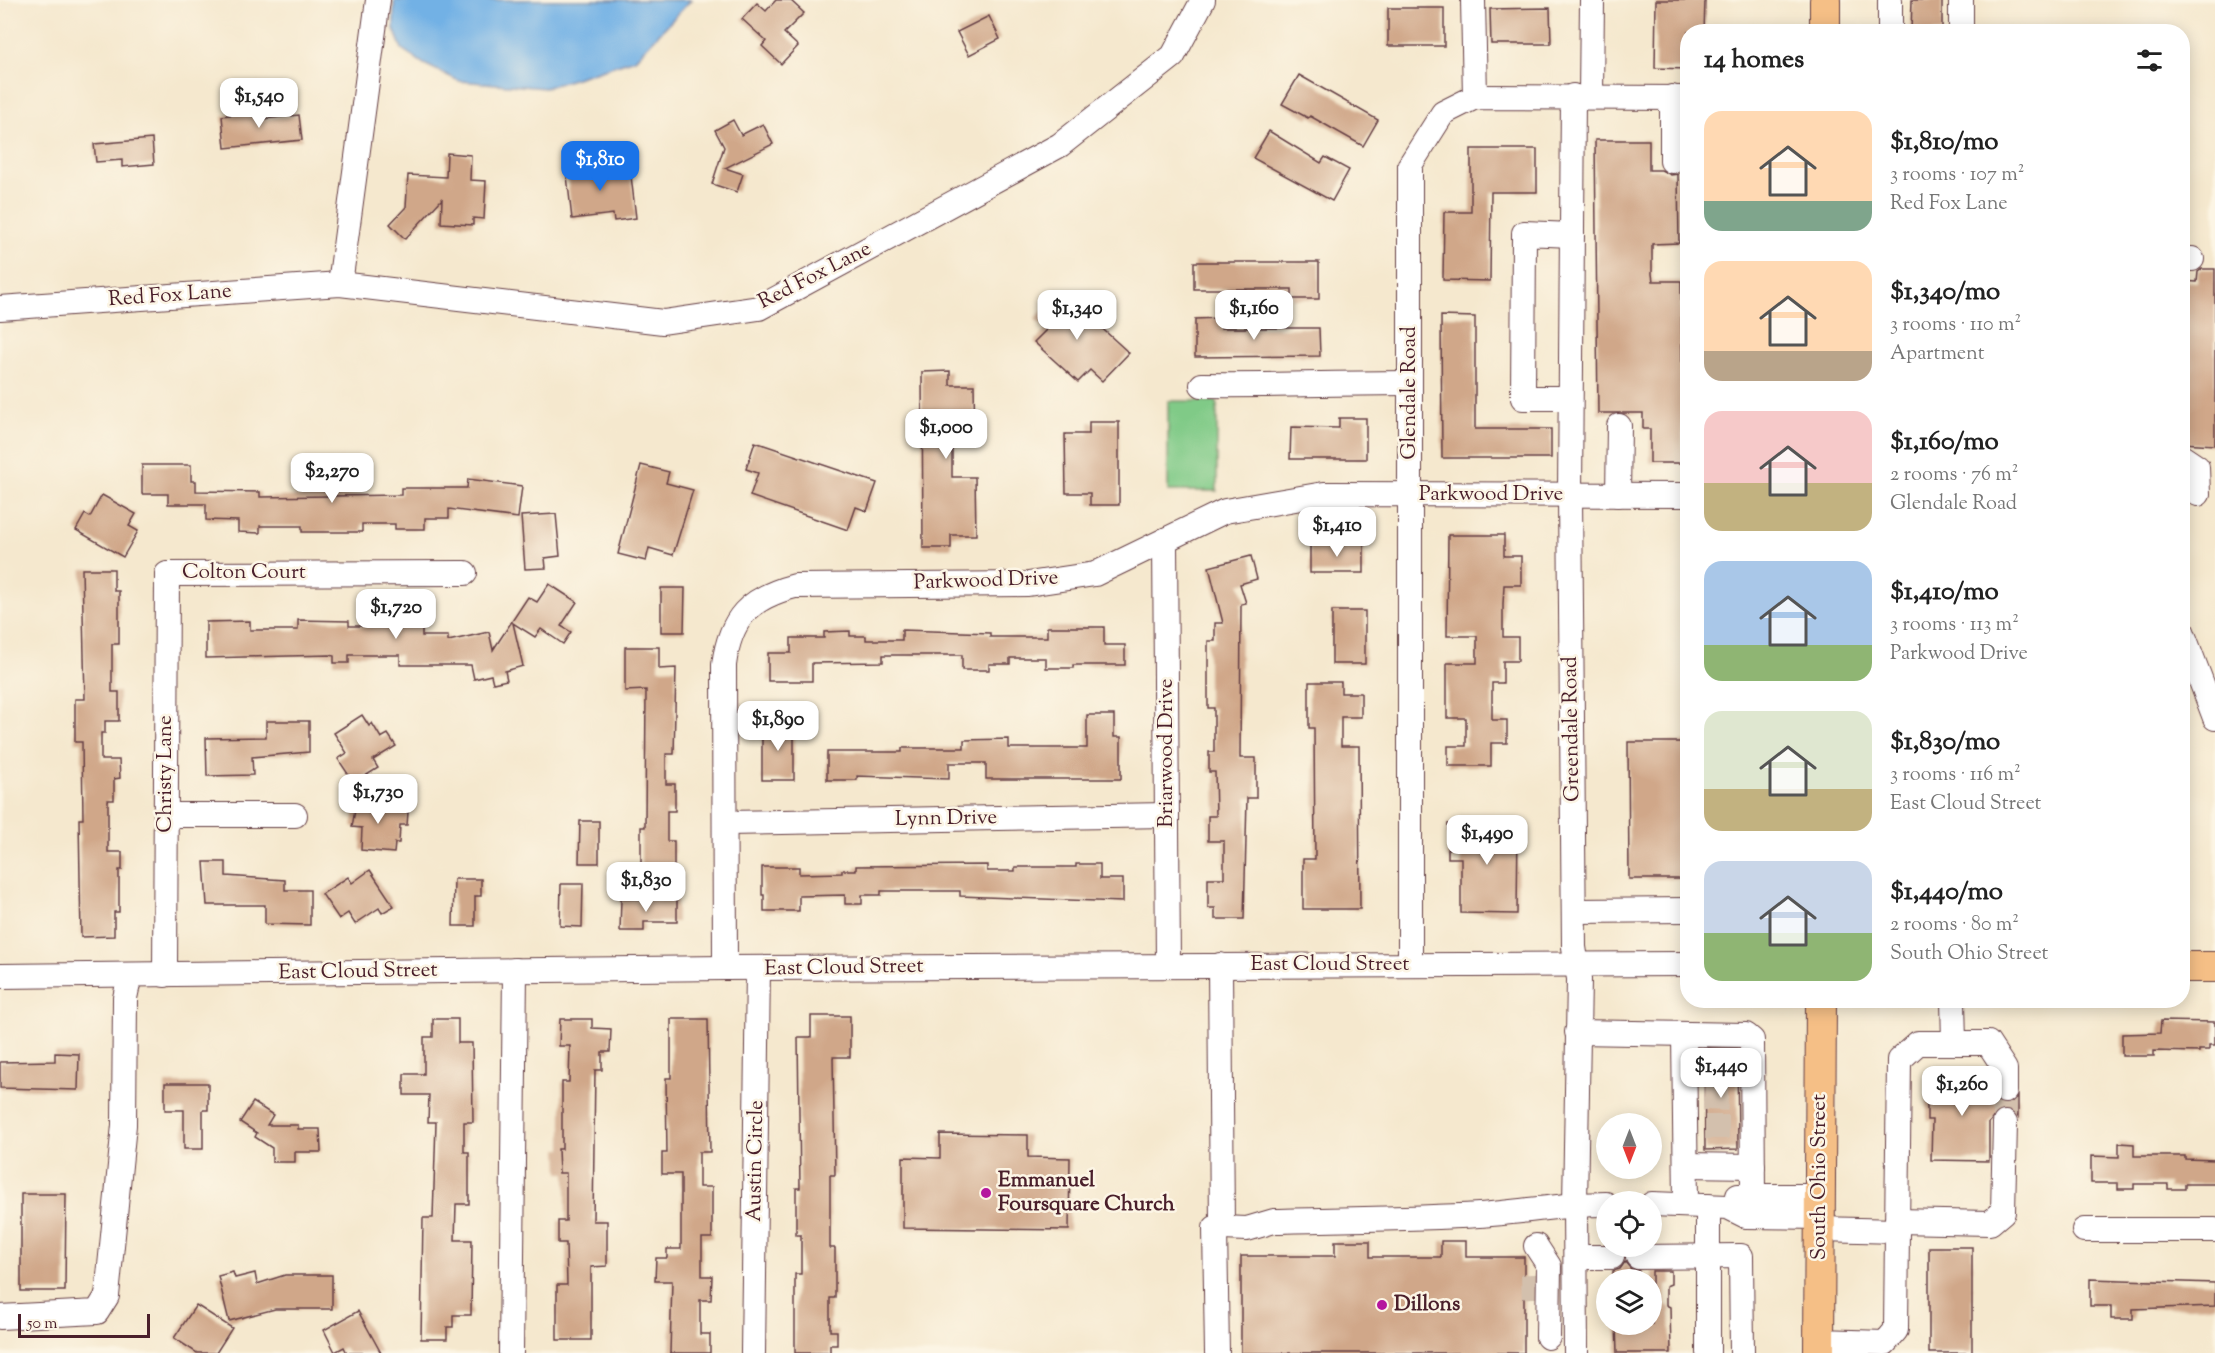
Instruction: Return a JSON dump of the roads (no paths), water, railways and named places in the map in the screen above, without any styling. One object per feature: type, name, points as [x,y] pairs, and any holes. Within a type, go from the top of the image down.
[{"type":"main road","points":[[1825,0],[1825,24]]},
{"type":"main road","points":[[2190,967],[2215,967]]},
{"type":"main road","name":"South Ohio Street","points":[[1819,1347],[1821,1008]]},
{"type":"street","points":[[340,284],[378,0]]},
{"type":"street","name":"Red Fox Lane","points":[[0,308],[340,284],[663,322],[759,308],[1060,145],[1173,56],[1203,0]]},
{"type":"street","points":[[1473,0],[1475,98]]},
{"type":"street","points":[[1582,96],[1592,0]]},
{"type":"street","points":[[1890,0],[1890,24]]},
{"type":"street","points":[[1950,0],[1951,24]]},
{"type":"street","points":[[1961,0],[1961,24]]},
{"type":"street","name":"Glendale Road","points":[[1410,965],[1410,165],[1443,113],[1475,98],[1582,96],[1680,98]]},
{"type":"street","name":"Greendale Road","points":[[1576,1353],[1575,1204],[1579,979],[1576,963],[1574,911],[1570,398],[1572,235],[1582,96]]},
{"type":"street","points":[[1672,161],[1680,98]]},
{"type":"street","points":[[1570,398],[1523,398],[1524,233],[1572,235]]},
{"type":"street","points":[[1202,385],[1316,386],[1335,383],[1410,383]]},
{"type":"street","points":[[1618,495],[1619,426]]},
{"type":"street","points":[[2190,462],[2197,467],[2199,494]]},
{"type":"street","name":"Parkwood Drive","points":[[725,968],[724,665],[731,633],[740,616],[753,604],[770,594],[795,586],[1028,584],[1095,574],[1225,511],[1324,494],[1680,495]]},
{"type":"street","name":"Briarwood Drive","points":[[1165,540],[1168,965]]},
{"type":"street","name":"Colton Court","points":[[167,574],[465,573]]},
{"type":"street","name":"Christy Lane","points":[[165,975],[167,574]]},
{"type":"street","points":[[2190,652],[2215,718]]},
{"type":"street","points":[[166,815],[295,815]]},
{"type":"street","name":"Lynn Drive","points":[[726,823],[1167,815]]},
{"type":"street","points":[[1574,911],[1680,910]]},
{"type":"street","points":[[1220,964],[1222,1228]]},
{"type":"street","name":"East Cloud Street","points":[[0,976],[1220,964],[1680,964]]},
{"type":"street","name":"Austin Circle","points":[[753,1353],[758,968]]},
{"type":"street","points":[[511,1353],[515,970]]},
{"type":"street","points":[[0,1317],[97,1312],[107,1296],[124,1125],[125,998],[130,975]]},
{"type":"street","points":[[1953,1008],[1954,1043]]},
{"type":"street","points":[[1577,1032],[1746,1035],[1752,1040],[1745,1072],[1745,1127],[1753,1166],[1753,1196]]},
{"type":"street","points":[[1684,1035],[1695,1071],[1695,1127],[1686,1165],[1708,1206],[1708,1353]]},
{"type":"street","points":[[1819,1347],[1885,1343],[1896,1330],[1899,1060],[1918,1043],[1988,1043],[2005,1069],[2005,1091]]},
{"type":"street","points":[[1708,1206],[1738,1196],[1753,1196],[1820,1214],[1897,1226],[1990,1223],[2003,1212],[2005,1123]]},
{"type":"street","points":[[1686,1165],[1753,1166]]},
{"type":"street","points":[[1217,1353],[1215,1228],[1247,1228],[1274,1221],[1536,1211],[1575,1204],[1596,1204]]},
{"type":"street","points":[[1662,1204],[1708,1206],[1746,1216],[1820,1214]]},
{"type":"street","points":[[1533,1274],[1536,1211]]},
{"type":"street","points":[[2084,1230],[2215,1230]]},
{"type":"street","points":[[1536,1246],[1549,1266],[1548,1337]]},
{"type":"street","points":[[1662,1257],[1742,1256],[1742,1353]]},
{"type":"street","points":[[1576,1257],[1596,1257]]},
{"type":"street","points":[[1534,1301],[1533,1319],[1548,1337],[1568,1353]]},
{"type":"water","points":[[394,0],[691,0],[635,59],[545,88],[459,81],[424,64],[402,49],[394,29]]},
{"type":"tunnel","points":[[1704,1072],[1738,1072]]},
{"type":"tunnel","points":[[2005,1091],[2005,1123]]},
{"type":"tunnel","points":[[1704,1098],[1738,1099]]},
{"type":"tunnel","points":[[1705,1127],[1738,1127]]},
{"type":"tunnel","points":[[1533,1274],[1534,1301]]},
{"type":"place","name":"Emmanuel Foursquare Church","points":[[986,1193]]},
{"type":"place","name":"Dillons","points":[[1382,1305]]}]
